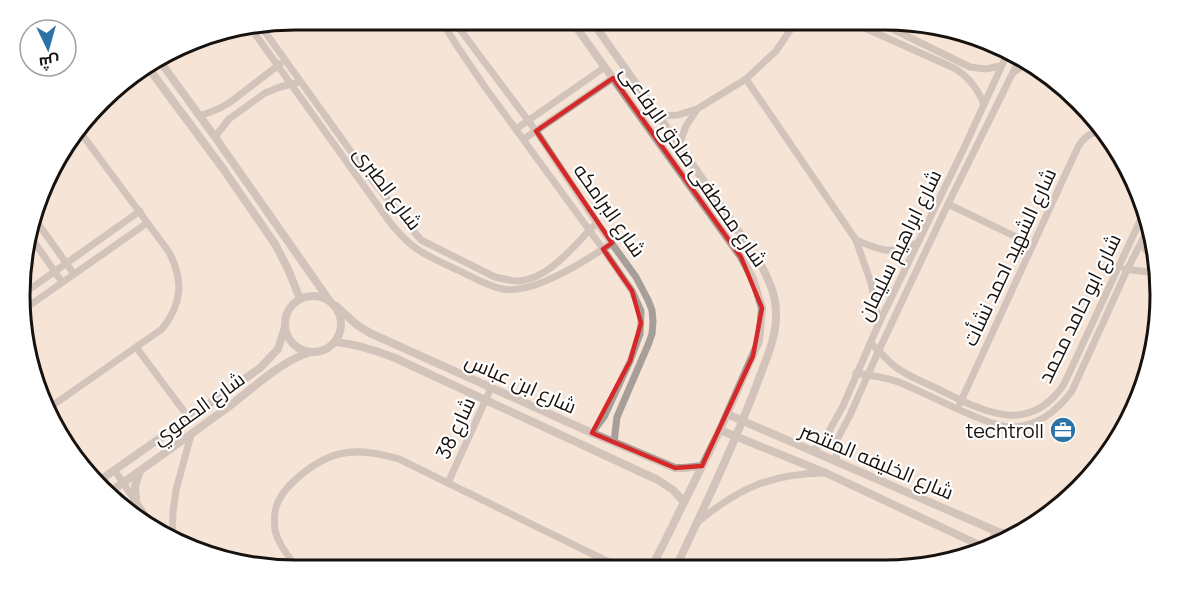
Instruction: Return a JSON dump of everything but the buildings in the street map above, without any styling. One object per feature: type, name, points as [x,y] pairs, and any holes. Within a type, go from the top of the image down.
[{"type":"street","name":"شارع البرامكه","points":[[447,30],[632,291],[641,312],[638,343],[604,417],[592,433]]},
{"type":"street","name":"شارع البرامكه","points":[[460,30],[536,131],[636,277],[652,310],[652,334],[617,417],[614,442]]},
{"type":"street","name":"شارع مصطفى صادق الرفاعى","points":[[578,30],[741,257],[759,293],[762,308],[759,341],[720,430],[655,560]]},
{"type":"street","name":"شارع مصطفى صادق الرفاعى","points":[[598,30],[759,261],[775,300],[775,331],[772,345],[742,421],[679,560]]},
{"type":"street","points":[[659,116],[678,115],[697,110],[746,79],[776,51],[792,30]]},
{"type":"street","points":[[869,30],[964,74],[972,82],[984,104]]},
{"type":"street","points":[[896,31],[970,67],[985,69],[1001,66]]},
{"type":"street","name":"شارع الطبرى","points":[[265,32],[394,208],[421,240],[495,277],[518,281],[546,271],[597,223]]},
{"type":"street","name":"شارع الطبرى","points":[[254,33],[400,236],[419,252],[490,285],[502,289],[524,289],[544,282],[612,243]]},
{"type":"street","points":[[457,46],[467,40]]},
{"type":"street","name":"شارع ابراهيم سليمان","points":[[812,451],[828,433],[843,405],[879,323],[1005,59]]},
{"type":"street","points":[[200,116],[224,107],[284,60]]},
{"type":"street","name":"شارع ابن عباس","points":[[163,65],[332,303],[357,325],[491,388],[675,468],[702,466]]},
{"type":"street","name":"شارع ابراهيم سليمان","points":[[836,462],[837,440],[1016,65]]},
{"type":"street","points":[[516,129],[605,67]]},
{"type":"street","points":[[1011,74],[1020,68]]},
{"type":"street","points":[[152,73],[275,244],[300,299]]},
{"type":"street","points":[[524,139],[613,78]]},
{"type":"street","points":[[746,79],[856,240],[871,283],[879,323]]},
{"type":"street","points":[[215,137],[229,119],[266,93],[301,82]]},
{"type":"street","points":[[679,145],[686,126],[697,110]]},
{"type":"street","name":"شارع الشهيد احمد نشأت","points":[[957,409],[1078,147],[1094,132]]},
{"type":"street","points":[[54,405],[162,328],[176,307],[179,293],[176,265],[169,252],[83,136]]},
{"type":"street","points":[[948,204],[1033,245]]},
{"type":"street","points":[[384,214],[394,208]]},
{"type":"street","points":[[30,289],[140,211]]},
{"type":"street","name":"شارع ابو حامد محمد","points":[[870,343],[895,367],[962,400],[1006,416],[1035,411],[1059,392],[1064,384],[1140,221]]},
{"type":"street","points":[[31,304],[147,223]]},
{"type":"street","points":[[39,226],[74,274]]},
{"type":"street","name":"شارع ابو حامد محمد","points":[[856,373],[894,380],[989,422],[1009,427],[1032,424],[1042,420],[1064,402],[1072,391],[1144,238]]},
{"type":"street","points":[[856,240],[888,251],[917,243]]},
{"type":"street","points":[[1142,241],[1146,250]]},
{"type":"street","points":[[35,243],[62,282]]},
{"type":"street","points":[[1118,266],[1127,270],[1149,272]]},
{"type":"street","points":[[307,296],[314,296],[332,303],[340,315],[342,324],[335,342],[320,351],[311,352],[297,347],[291,341],[285,327],[288,311],[293,304],[307,296]]},
{"type":"street","name":"شارع الحموي","points":[[104,478],[260,368],[272,357],[281,342],[285,327]]},
{"type":"street","name":"شارع ابن عباس","points":[[335,342],[356,344],[395,358],[658,480],[673,490],[684,502]]},
{"type":"street","points":[[136,347],[189,418]]},
{"type":"street","name":"شارع الحموي","points":[[115,489],[281,368],[311,352]]},
{"type":"street","points":[[912,388],[916,378]]},
{"type":"street","name":"شارع 38","points":[[448,483],[491,388]]},
{"type":"street","name":"شارع الخليفه المنتصر","points":[[727,414],[1001,533]]},
{"type":"street","name":"شارع الخليفه المنتصر","points":[[720,430],[826,473],[976,544]]},
{"type":"street","points":[[172,530],[176,490],[191,435]]},
{"type":"street","points":[[291,560],[279,542],[275,530],[274,515],[278,502],[287,488],[320,461],[339,454],[359,451],[381,453],[399,459],[605,560]]},
{"type":"street","points":[[115,471],[142,510]]},
{"type":"street","points":[[135,501],[135,486],[140,471]]},
{"type":"street","points":[[697,522],[730,498],[766,481],[786,476],[826,473]]},
{"type":"street","points":[[994,537],[996,531]]},
{"type":"highlighted area","points":[[613,78],[741,257],[762,308],[753,356],[702,466],[675,468],[592,433],[630,361],[641,323],[632,291],[603,249],[612,243],[536,131]]},
{"type":"place","name":"techtroll","points":[[1063,430]]}]
